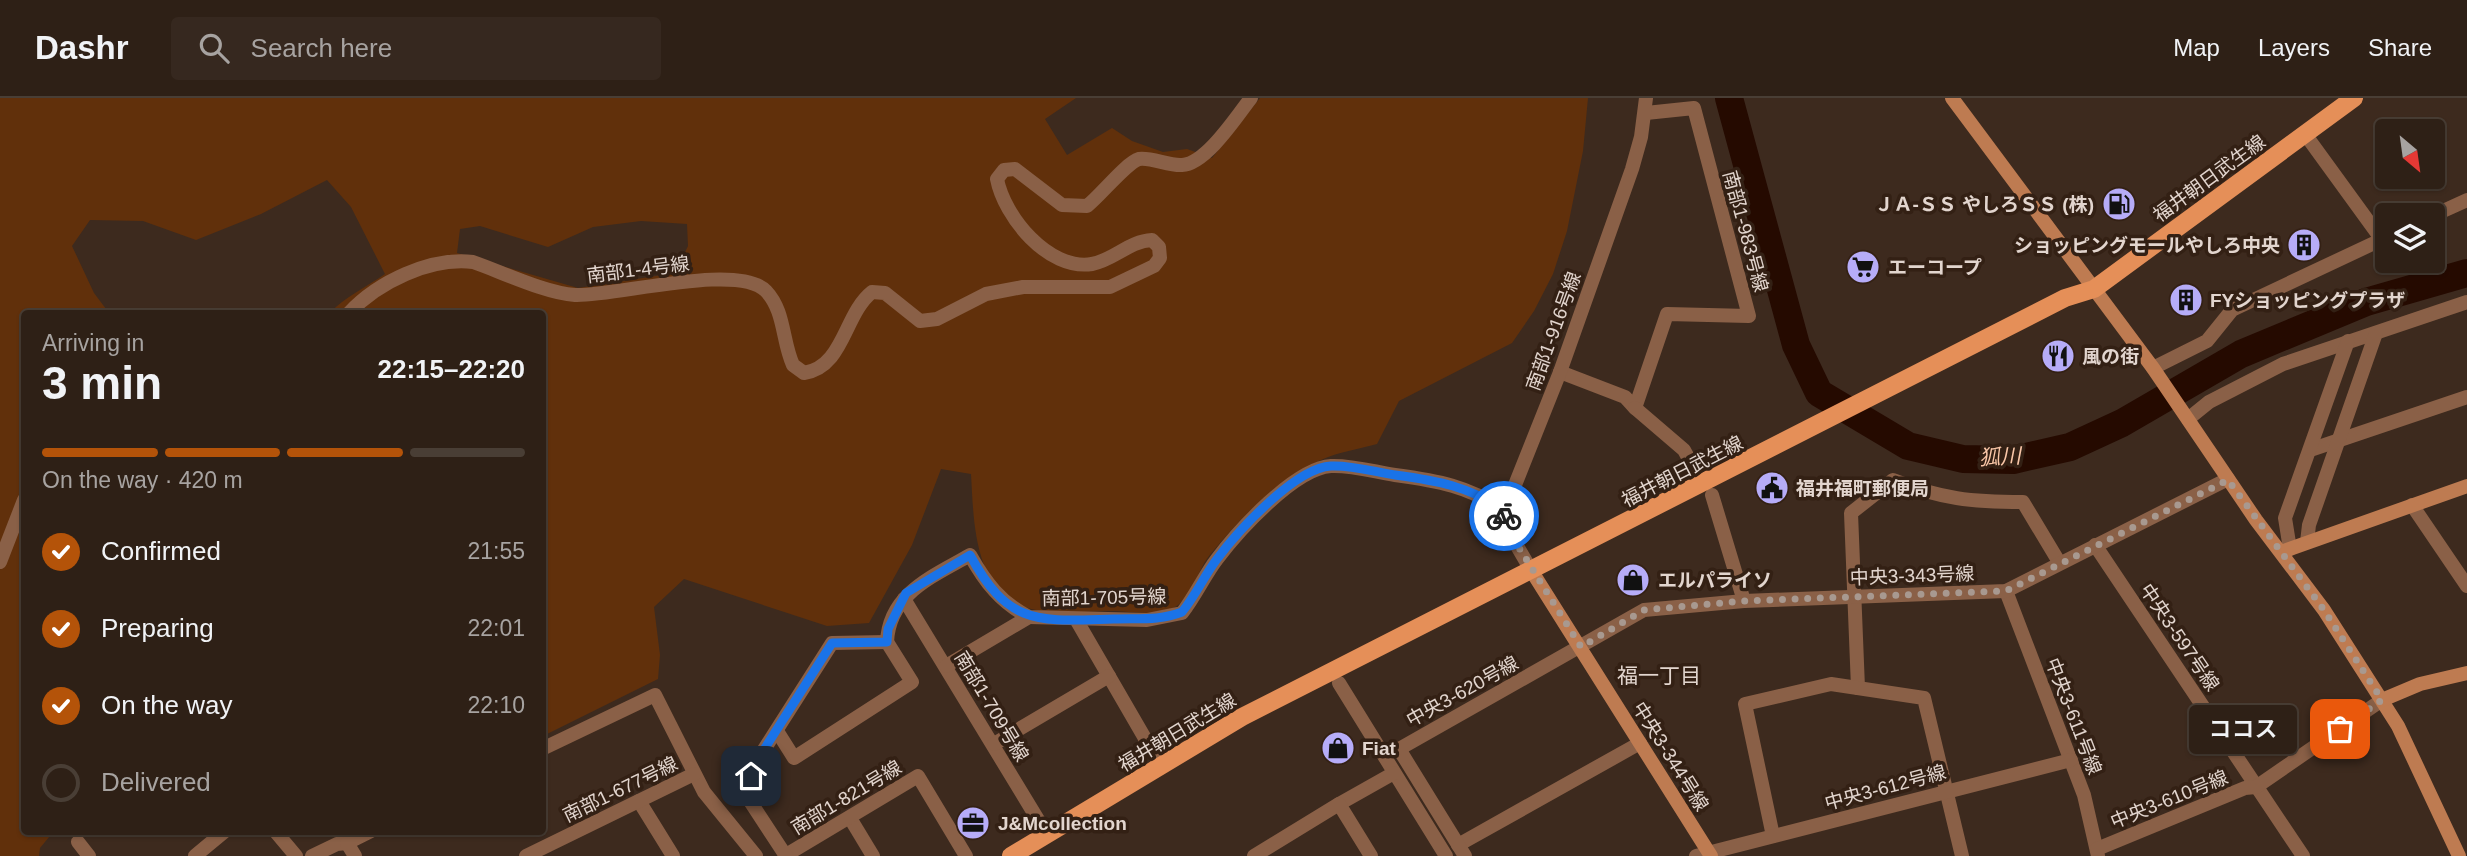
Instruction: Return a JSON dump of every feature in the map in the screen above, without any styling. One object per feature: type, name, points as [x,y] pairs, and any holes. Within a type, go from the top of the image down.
[{"type":"main road","name":"福井朝日武生線","points":[[1023,853],[1046,833],[1254,711],[2065,298],[2094,289],[2354,98]]},
{"type":"street","name":"南部1-4号線","points":[[353,310],[376,290],[407,274],[456,260],[473,262],[575,295],[683,281],[744,283],[764,288],[777,307],[793,365],[804,373],[818,371],[835,352],[859,302],[872,292],[885,293],[920,321],[937,320],[986,294],[1049,285],[1111,287],[1154,266],[1160,258],[1159,247],[1152,240],[1138,240],[1093,264],[1061,260],[1047,251],[1007,209],[997,179],[1004,170],[1015,169],[1062,205],[1087,206],[1104,193],[1125,167],[1141,159],[1185,166],[1204,155],[1251,98]]},
{"type":"street","points":[[1952,98],[2164,383],[2228,480],[2285,550],[2382,700],[2424,776],[2459,856]]},
{"type":"street","name":"南部1-916号線","points":[[1505,510],[1560,372],[1632,169],[1646,105]]},
{"type":"street","name":"南部1-983号線","points":[[1635,408],[1667,314],[1749,316],[1694,107],[1646,105]]},
{"type":"street","points":[[2305,134],[2375,225]]},
{"type":"street","points":[[2445,210],[2467,200]]},
{"type":"street","points":[[2153,368],[2207,341],[2232,310],[2375,243]]},
{"type":"street","points":[[2187,416],[2241,384],[2283,364],[2467,302]]},
{"type":"street","points":[[2307,542],[2309,525],[2376,332]]},
{"type":"street","points":[[2285,550],[2285,518],[2348,341]]},
{"type":"street","points":[[1560,372],[1625,397],[1684,450],[1696,472]]},
{"type":"street","points":[[2310,450],[2467,397]]},
{"type":"street","name":"南部1-705号線","points":[[887,642],[888,629],[906,593],[970,555],[987,585],[1014,609],[1029,617],[1077,621],[1146,620],[1182,612],[1216,560],[1245,526],[1280,493],[1305,477],[1330,466],[1447,482],[1474,491],[1505,510]]},
{"type":"street","name":"中央3-343号線","points":[[1581,647],[1644,610],[1744,601],[2006,591],[2059,562],[2228,480]]},
{"type":"street","points":[[1858,688],[1851,513],[1892,481],[1946,498],[1972,502],[2023,502],[2059,562]]},
{"type":"street","points":[[2285,550],[2467,486]]},
{"type":"street","points":[[1712,495],[1744,601]]},
{"type":"street","points":[[2412,506],[2465,580]]},
{"type":"street","points":[[0,562],[21,508]]},
{"type":"street","points":[[1505,510],[1503,522],[1531,570]]},
{"type":"street","name":"中央3-597号線","points":[[2095,545],[2302,856]]},
{"type":"street","name":"中央3-344号線","points":[[1531,570],[1640,743],[1705,855]]},
{"type":"street","name":"中央3-611号線","points":[[2006,591],[2084,796],[2098,853]]},
{"type":"street","name":"南部1-709号線","points":[[904,599],[1046,833]]},
{"type":"street","points":[[946,666],[1029,617]]},
{"type":"street","points":[[1077,621],[1161,766]]},
{"type":"street","points":[[776,731],[794,758],[912,682],[887,642],[832,643],[758,759],[744,792],[786,855]]},
{"type":"street","name":"中央3-620号線","points":[[1461,850],[1399,749],[1581,647]]},
{"type":"street","points":[[2382,700],[2420,684],[2467,673]]},
{"type":"street","points":[[994,744],[1109,676]]},
{"type":"street","points":[[1339,682],[1446,856]]},
{"type":"street","points":[[1773,836],[1745,704],[1831,684],[1924,698],[1962,856]]},
{"type":"street","points":[[546,747],[655,695],[704,792],[756,856]]},
{"type":"street","name":"中央3-610号線","points":[[2098,853],[2245,788],[2256,787],[2382,700]]},
{"type":"street","points":[[1461,850],[1640,743]]},
{"type":"street","name":"中央3-612号線","points":[[1705,855],[2071,760]]},
{"type":"street","points":[[1254,856],[1394,773]]},
{"type":"street","name":"南部1-677号線","points":[[526,856],[694,774]]},
{"type":"street","name":"南部1-821号線","points":[[786,855],[918,776],[966,856]]},
{"type":"street","points":[[639,801],[673,856]]},
{"type":"street","points":[[1339,804],[1371,856]]},
{"type":"street","points":[[850,818],[873,856]]},
{"type":"street","points":[[195,856],[220,835]]},
{"type":"street","points":[[278,835],[296,856]]},
{"type":"street","points":[[312,856],[363,835]]},
{"type":"street","points":[[78,842],[89,856]]},
{"type":"street","points":[[347,843],[355,856]]},
{"type":"shaded area","points":[[0,98],[1076,98],[1045,119],[1067,155],[1112,128],[1132,141],[1163,152],[1187,149],[1212,158],[1260,98],[1588,98],[1583,151],[1567,231],[1553,274],[1534,311],[1512,343],[1399,401],[1377,444],[1321,460],[1274,490],[1246,514],[1209,556],[1192,589],[1178,605],[1155,613],[1064,613],[1036,610],[1015,602],[1000,590],[981,556],[976,536],[971,474],[941,469],[912,545],[869,623],[827,626],[684,579],[654,607],[660,655],[658,679],[546,735],[546,310],[333,310],[385,274],[351,207],[327,180],[261,214],[196,240],[143,221],[90,220],[72,246],[94,293],[107,310],[21,310],[21,835],[51,835],[40,848],[39,856],[0,856]],"holes":[[[641,221],[687,224],[688,246],[675,273],[578,288],[457,253],[460,229],[480,226],[548,247],[593,227]]]},
{"type":"waterway","name":"狐川","points":[[1729,98],[1796,345],[1819,393],[1908,446],[1963,459],[2013,460],[2070,447],[2122,423],[2241,354],[2366,302],[2467,273]]},
{"type":"way so far","points":[[1504,516],[1503,522],[1531,570],[1581,647],[1644,610],[1744,601],[2006,591],[2059,562],[2228,480],[2324,610],[2382,700],[2340,729]]},
{"type":"place","name":"ＪＡ-ＳＳ やしろＳＳ (株)","points":[[2119,204]]},
{"type":"place","name":"ショッピングモールやしろ中央","points":[[2304,245]]},
{"type":"place","name":"エーコープ","points":[[1863,267]]},
{"type":"place","name":"FYショッピングプラザ","points":[[2186,300]]},
{"type":"place","name":"風の街","points":[[2058,356]]},
{"type":"place","name":"福井福町郵便局","points":[[1772,488]]},
{"type":"place","name":"エルパライソ","points":[[1633,580]]},
{"type":"place","name":"ココス","points":[[2340,729]]},
{"type":"place","name":"Fiat","points":[[1338,748]]},
{"type":"place","name":"J&Mcollection","points":[[973,823]]},
{"type":"district","name":"福一丁目","points":[[1659,676]]},
{"type":"route","points":[[751,776],[769,740],[832,643],[887,642],[888,629],[906,593],[970,555],[987,585],[1014,609],[1029,617],[1077,621],[1116,618],[1146,620],[1168,618],[1182,612],[1195,596],[1216,560],[1245,526],[1280,493],[1305,477],[1330,466],[1447,482],[1474,491],[1505,510],[1504,516]]}]
